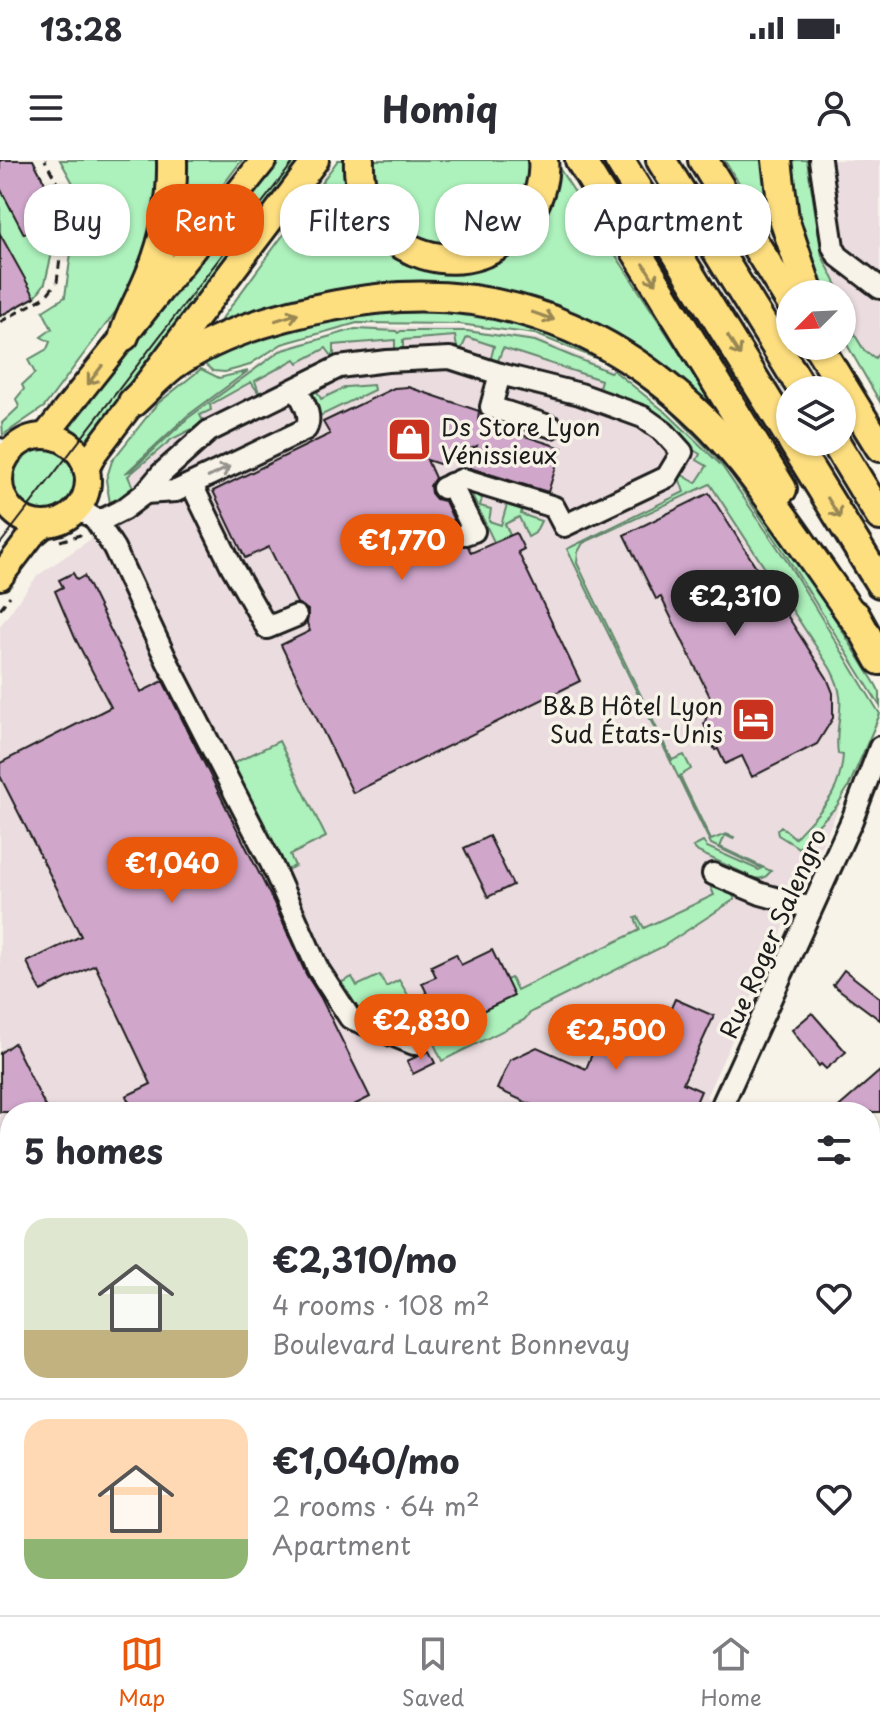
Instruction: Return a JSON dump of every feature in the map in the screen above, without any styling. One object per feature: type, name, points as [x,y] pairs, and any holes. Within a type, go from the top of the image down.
[{"type":"highway","points":[[124,336],[160,247],[169,207],[172,160]]},
{"type":"highway","points":[[359,160],[361,192],[368,209],[385,233],[406,248],[427,256],[466,258],[488,250],[515,232],[534,205],[540,188],[543,160]]},
{"type":"highway","points":[[580,160],[802,521],[880,660]]},
{"type":"highway","points":[[619,160],[776,414]]},
{"type":"highway","points":[[661,160],[794,376]]},
{"type":"highway","points":[[703,160],[777,280]]},
{"type":"highway","points":[[777,160],[784,219],[804,280]]},
{"type":"highway","points":[[133,402],[172,366],[196,352],[258,326],[322,307],[388,297],[434,296],[476,299],[534,312],[592,336],[678,395],[754,476],[862,629]]},
{"type":"highway","points":[[856,407],[876,438]]},
{"type":"highway","points":[[802,456],[880,583]]},
{"type":"highway","points":[[844,456],[880,516]]},
{"type":"main road","points":[[45,436],[54,429],[264,160]]},
{"type":"main road","points":[[86,469],[95,452],[316,160]]},
{"type":"main road","points":[[45,436],[56,438],[74,449],[86,469],[87,514],[44,525],[28,521],[13,512],[0,487],[5,451],[32,438],[45,436]]},
{"type":"main road","points":[[0,577],[32,535],[44,525]]},
{"type":"street","points":[[820,160],[833,247],[838,256],[880,288]]},
{"type":"street","points":[[87,514],[104,519],[124,509],[145,493],[161,474],[209,431],[339,367],[387,361],[450,358],[580,394],[643,417],[664,432],[682,452],[667,477],[564,526],[554,507],[463,479],[447,486],[474,531],[465,534]]},
{"type":"street","points":[[500,374],[491,407],[552,427]]},
{"type":"street","points":[[145,493],[176,491],[192,485],[306,429],[310,422],[308,413],[297,389]]},
{"type":"street","points":[[192,485],[232,567],[267,628],[296,616]]},
{"type":"street","points":[[87,514],[114,548],[167,661],[271,863],[318,969],[350,1018],[414,1044]]},
{"type":"street","name":"Rue Roger Salengro","points":[[724,1102],[852,820],[880,747]]},
{"type":"street","name":"Rue Roger Salengro","points":[[852,820],[870,792],[880,784]]},
{"type":"street","points":[[713,874],[761,894],[811,908]]},
{"type":"path","points":[[0,322],[45,297],[57,282],[67,202],[45,160]]},
{"type":"shaded area","points":[[807,160],[880,160],[880,377],[856,337],[856,280],[828,280]]},
{"type":"shaded area","points":[[358,327],[458,328],[536,338],[613,370],[668,414],[722,466],[880,718],[706,1097],[711,1102],[0,1102],[0,626],[37,576],[91,539],[110,503],[135,492],[126,472],[187,416],[280,348]]},
{"type":"green space","points":[[0,160],[33,160],[45,184],[24,184],[24,256],[51,256],[45,283],[35,297],[0,316]]},
{"type":"green space","points":[[60,160],[161,160],[159,184],[146,184],[146,249],[122,303],[44,407],[3,435],[2,423],[19,407],[16,399],[24,389],[22,385],[35,373],[28,360],[47,349],[50,342],[41,337],[52,329],[43,311],[65,297],[71,256],[130,256],[130,184],[73,184]]},
{"type":"green space","points":[[177,160],[242,160],[224,184],[173,184]]},
{"type":"green space","points":[[273,160],[307,160],[288,184],[280,184],[280,195],[264,216],[264,184],[254,184]]},
{"type":"green space","points":[[338,160],[351,160],[349,184],[320,184]]},
{"type":"green space","points":[[371,160],[530,160],[527,184],[435,184],[435,242],[419,237],[419,184],[375,184]]},
{"type":"green space","points":[[724,160],[771,160],[777,238],[771,231],[771,184],[740,184]]},
{"type":"green space","points":[[789,160],[807,160],[822,256],[834,280],[817,280],[795,211]]},
{"type":"green space","points":[[556,168],[559,168],[569,184],[565,184],[565,256],[616,256],[725,423],[500,296],[210,335],[280,239],[280,256],[396,256],[414,265],[431,268],[486,263],[504,256],[549,256],[549,191]]},
{"type":"green space","points":[[199,256],[233,256],[85,448],[65,431]]},
{"type":"green space","points":[[381,309],[494,313],[582,344],[661,395],[719,453],[794,553],[876,685],[880,693],[880,706],[782,549],[727,468],[669,409],[613,365],[535,334],[459,324],[357,323],[282,344],[247,366],[225,372],[213,371],[202,362],[262,333]]},
{"type":"green space","points":[[355,329],[398,333],[467,331],[535,341],[610,372],[613,370],[668,414],[722,466],[788,563],[880,714],[849,786],[836,807],[799,848],[778,835],[777,830],[781,826],[795,838],[828,801],[838,782],[843,755],[838,754],[837,742],[839,692],[830,668],[710,484],[583,543],[577,563],[672,760],[684,755],[691,769],[680,776],[711,840],[726,834],[734,837],[725,835],[720,847],[771,871],[766,876],[754,878],[693,847],[703,842],[707,847],[759,870],[761,868],[711,844],[567,549],[684,492],[677,472],[696,483],[707,466],[697,460],[700,454],[598,391],[601,380],[503,348],[495,368],[489,366],[494,346],[467,337],[461,350],[457,348],[455,336],[403,340],[403,353],[395,352],[395,340],[334,345],[334,359],[326,348],[298,363],[295,359],[255,381],[260,395],[251,382],[210,405],[211,410],[200,415],[204,423],[172,439],[128,476],[135,492],[110,503],[106,480],[112,461],[157,404],[201,369],[219,378],[248,371],[187,416],[127,472],[188,418],[280,351]]},
{"type":"green space","points":[[856,337],[864,350],[875,358],[880,352],[880,402],[856,360]]},
{"type":"green space","points":[[373,385],[374,390],[320,416],[308,391],[315,387],[321,399],[346,387]]},
{"type":"green space","points":[[43,449],[61,455],[69,463],[75,481],[69,499],[61,507],[43,513],[25,507],[17,499],[11,481],[17,463],[25,455]]},
{"type":"green space","points":[[468,487],[483,493],[480,506],[491,509],[489,521],[501,525],[508,501],[523,505],[521,514],[541,521],[535,533],[528,537],[519,517],[505,524],[510,535],[494,542]]},
{"type":"green space","points":[[279,741],[326,837],[290,855],[295,866],[283,872],[230,765]]},
{"type":"green space","points":[[709,883],[729,890],[735,899],[662,947],[531,1012],[524,1020],[442,1061],[423,1020],[437,1014],[445,1029],[513,996],[506,980],[511,978],[517,990],[640,930],[635,918],[638,917],[644,928],[714,895]]},
{"type":"green space","points":[[380,975],[386,987],[399,980],[423,1020],[355,1011],[338,984],[352,977],[357,986]]},
{"type":"building","points":[[0,160],[33,160],[45,184],[24,184],[24,234],[0,188]]},
{"type":"building","points":[[0,234],[35,297],[0,316]]},
{"type":"building","points":[[408,387],[479,411],[478,421],[562,448],[548,492],[470,468],[477,446],[439,464],[427,460],[435,478],[430,486],[431,493],[436,499],[445,501],[456,525],[452,532],[457,544],[468,546],[471,553],[516,533],[524,549],[518,552],[580,681],[353,793],[281,645],[310,631],[308,610],[297,603],[269,547],[245,558],[213,491],[330,434],[323,422],[394,388]]},
{"type":"building","points":[[709,493],[827,678],[833,693],[833,718],[817,744],[752,777],[742,756],[725,764],[718,749],[715,750],[704,724],[708,713],[715,707],[661,597],[656,599],[624,535]]},
{"type":"building","points":[[73,573],[77,580],[84,576],[141,692],[163,681],[306,974],[370,1097],[360,1102],[129,1102],[126,1096],[151,1084],[95,965],[41,991],[27,962],[81,936],[0,776],[0,763],[111,707],[75,638],[55,591],[63,587],[59,580]]},
{"type":"building","points":[[489,836],[513,885],[488,897],[464,848]]},
{"type":"building","points":[[492,950],[514,996],[444,1029],[422,983],[436,977],[431,966],[456,954],[461,965]]},
{"type":"building","points":[[844,970],[880,998],[880,1020],[833,985]]},
{"type":"building","points":[[675,999],[714,1016],[683,1083],[701,1091],[696,1102],[525,1102],[497,1089],[510,1060],[537,1047],[586,1069],[602,1029],[641,1044],[644,1036],[658,1037]]},
{"type":"building","points":[[812,1013],[846,1052],[826,1069],[821,1064],[819,1066],[792,1030]]},
{"type":"building","points":[[14,1043],[43,1102],[0,1102],[0,1053]]},
{"type":"building","points":[[429,1051],[435,1063],[413,1074],[407,1061]]},
{"type":"building","points":[[880,1071],[880,1102],[844,1102]]},
{"type":"tram line","points":[[0,544],[295,160]]},
{"type":"place","name":"Ds Store Lyon Vénissieux","points":[[410,440]]},
{"type":"place","name":"B&B Hôtel Lyon Sud États-Unis","points":[[754,719]]}]
